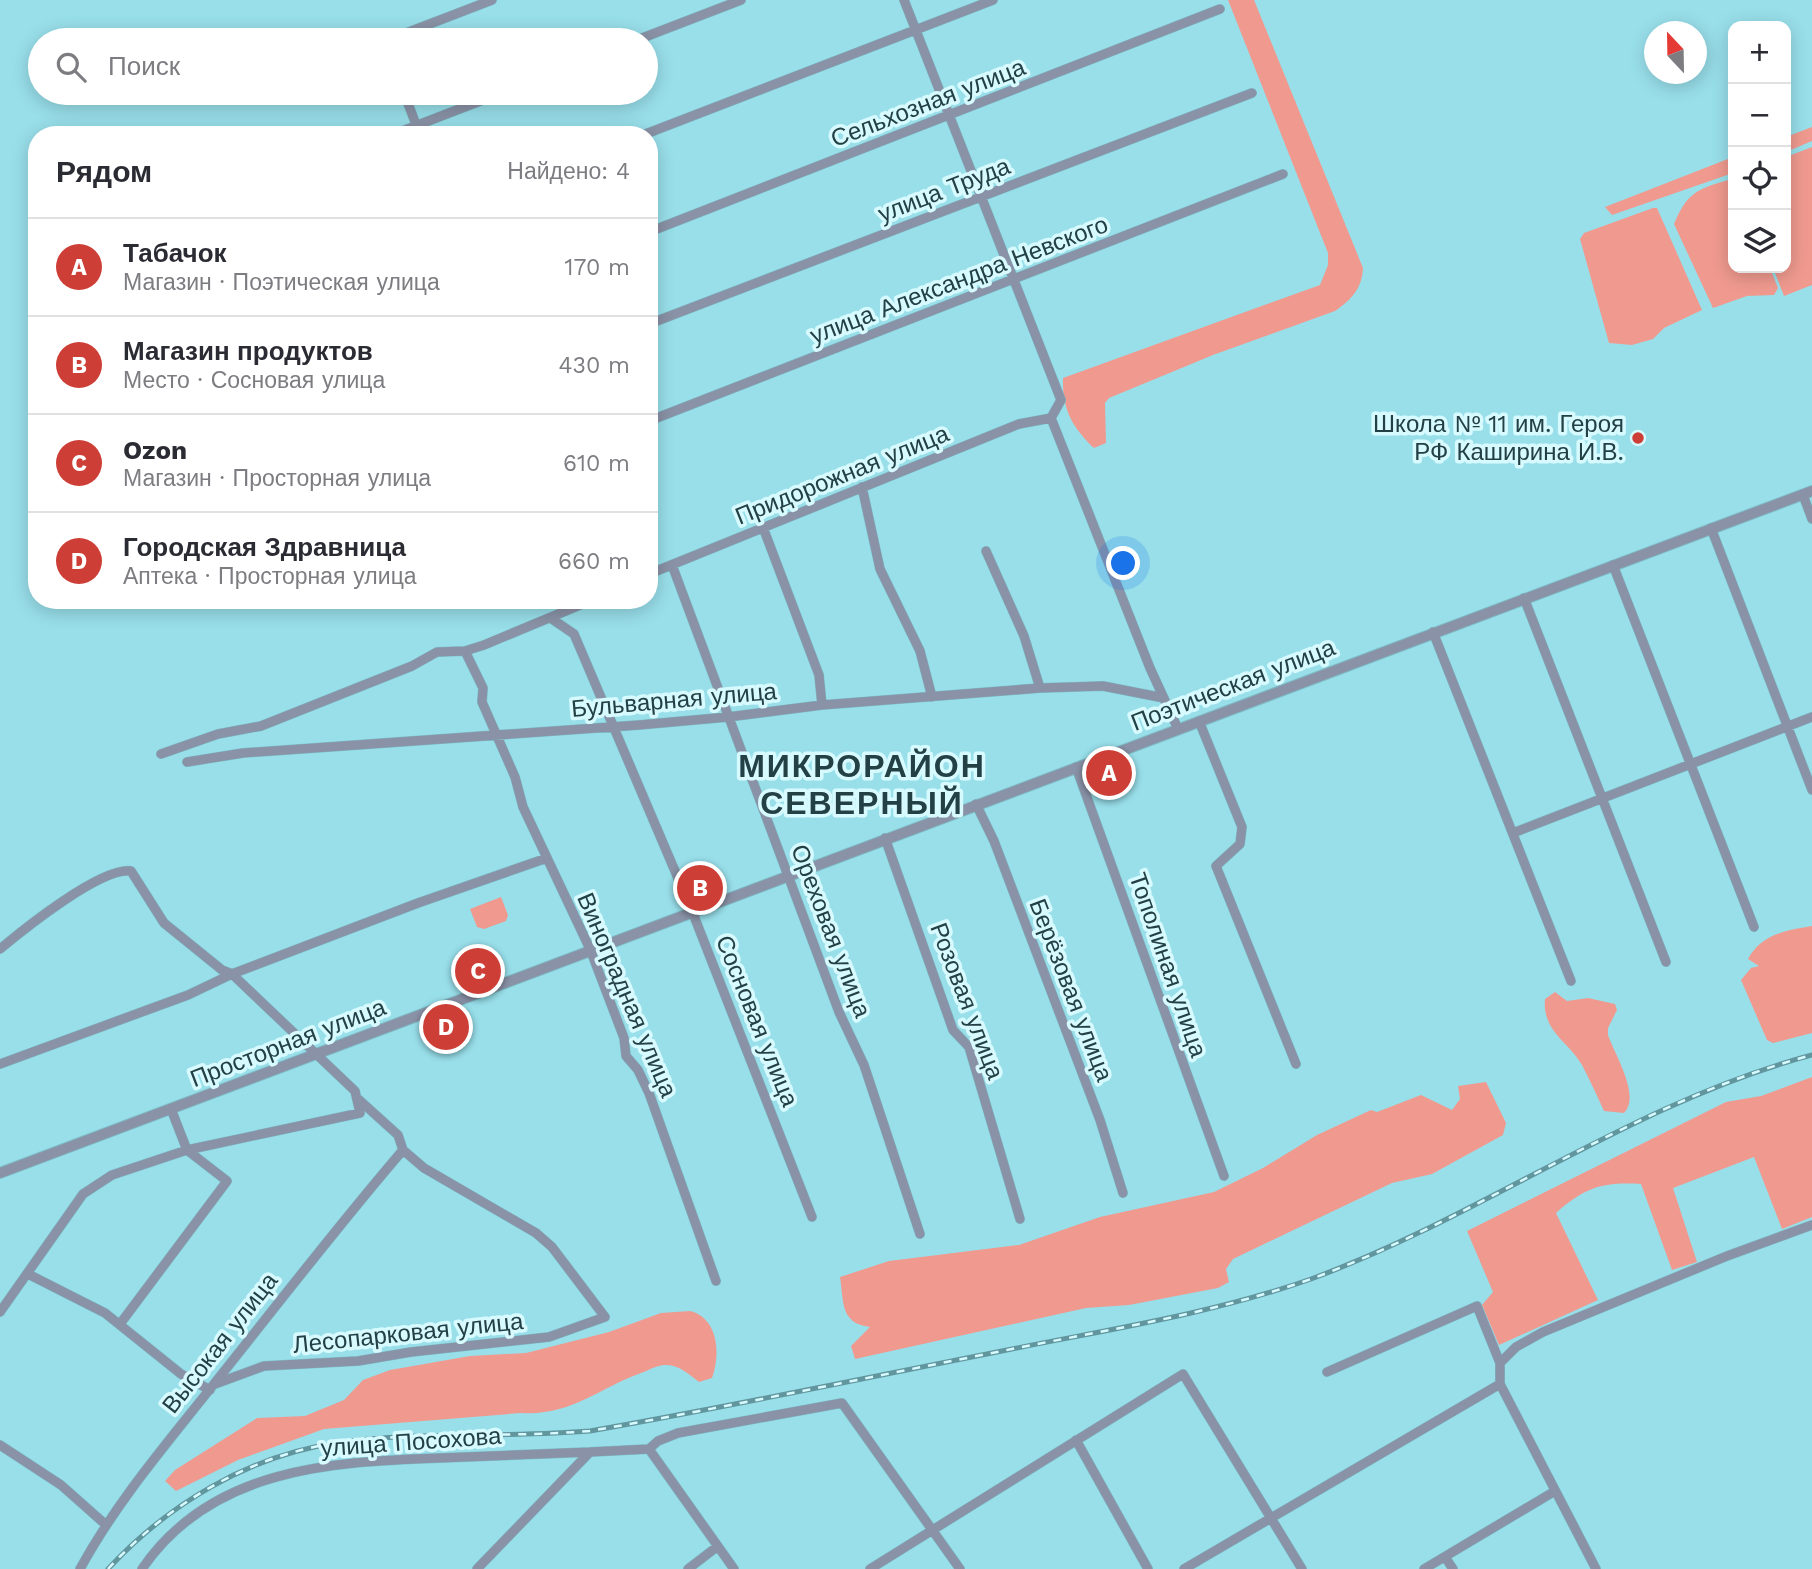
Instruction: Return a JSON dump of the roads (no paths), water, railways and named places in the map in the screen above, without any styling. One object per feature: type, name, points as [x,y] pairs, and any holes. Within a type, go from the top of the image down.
[{"type":"street","points":[[419,28],[492,0]]},
{"type":"street","points":[[658,32],[741,0]]},
{"type":"street","points":[[904,0],[1061,400],[1051,418],[1178,729]]},
{"type":"street","points":[[658,129],[993,0]]},
{"type":"street","name":"Сельхозная улица","points":[[658,229],[1220,9]]},
{"type":"street","name":"улица Труда","points":[[658,321],[1252,93]]},
{"type":"street","points":[[409,105],[416,126]]},
{"type":"street","points":[[427,126],[474,105]]},
{"type":"street","name":"улица Александра Невского","points":[[658,417],[1283,174]]},
{"type":"street","name":"Придорожная улица","points":[[658,570],[717,544],[764,530],[1019,424],[1051,418]]},
{"type":"street","points":[[862,487],[880,569],[920,651],[932,697]]},
{"type":"street","points":[[1807,493],[1812,519]]},
{"type":"street","name":"Поэтическая улица","points":[[590,949],[1807,493]]},
{"type":"street","points":[[1711,528],[1812,790]]},
{"type":"street","points":[[764,530],[819,675],[822,705]]},
{"type":"street","points":[[986,551],[1024,636],[1040,688]]},
{"type":"street","name":"Ореховая улица","points":[[672,565],[838,1012],[864,1065],[920,1234]]},
{"type":"street","points":[[1613,565],[1754,928]]},
{"type":"street","points":[[1524,598],[1666,962]]},
{"type":"street","points":[[161,754],[218,734],[261,726],[405,669],[437,652],[465,651],[573,609]]},
{"type":"street","name":"Сосновая улица","points":[[552,619],[574,634],[692,911],[812,1217]]},
{"type":"street","points":[[1433,632],[1571,981]]},
{"type":"street","name":"Виноградная улица","points":[[465,651],[483,688],[482,702],[515,776],[523,807],[590,949],[624,1038],[626,1056],[638,1070],[649,1093],[716,1281]]},
{"type":"street","name":"Бульварная улица","points":[[187,762],[243,753],[728,718],[822,705],[1040,688],[1103,686],[1164,698]]},
{"type":"street","points":[[1513,833],[1812,716]]},
{"type":"street","points":[[1199,720],[1242,827],[1240,844],[1216,866],[1296,1064]]},
{"type":"street","name":"Тополиная улица","points":[[1076,767],[1224,1176]]},
{"type":"street","name":"Берёзовая улица","points":[[976,804],[994,841],[1100,1120],[1123,1193]]},
{"type":"street","name":"Розовая улица","points":[[885,838],[953,1030],[969,1047],[1020,1219]]},
{"type":"street","points":[[0,1064],[188,995],[232,974],[547,858]]},
{"type":"street","points":[[0,949],[40,916],[113,873],[131,871],[164,923],[222,970],[232,974],[355,1091],[360,1113],[187,1150],[112,1175],[83,1194],[0,1312]]},
{"type":"street","name":"Просторная улица","points":[[0,1173],[317,1056],[590,949]]},
{"type":"street","points":[[357,1098],[398,1135],[403,1150]]},
{"type":"street","points":[[120,1324],[228,1181],[187,1150],[172,1109]]},
{"type":"street","name":"Лесопарковая улица","points":[[212,1387],[264,1366],[358,1361],[549,1337],[605,1317],[552,1247],[536,1233],[424,1168],[403,1150]]},
{"type":"street","name":"Высокая улица","points":[[80,1569],[105,1524],[133,1483],[212,1387],[323,1243],[403,1150]]},
{"type":"street","points":[[1500,1363],[1516,1347],[1543,1332],[1727,1256],[1812,1225]]},
{"type":"street","points":[[28,1274],[74,1295],[120,1324],[181,1374],[212,1387]]},
{"type":"street","points":[[1327,1371],[1477,1306],[1500,1363],[1500,1384],[1596,1569]]},
{"type":"street","points":[[870,1569],[1183,1374],[1269,1519],[1302,1569]]},
{"type":"street","points":[[1184,1569],[1500,1384]]},
{"type":"street","points":[[734,1569],[649,1449],[658,1441],[678,1433],[842,1403],[960,1569]]},
{"type":"street","points":[[1076,1440],[1148,1569]]},
{"type":"street","points":[[0,1445],[61,1485],[105,1524]]},
{"type":"street","name":"улица Посохова","points":[[142,1569],[159,1544],[189,1519],[232,1493],[293,1471],[368,1461],[649,1449]]},
{"type":"street","points":[[477,1569],[590,1452]]},
{"type":"street","points":[[1424,1569],[1555,1491]]},
{"type":"street","points":[[688,1569],[718,1546]]},
{"type":"street","points":[[1445,1557],[1453,1569]]},
{"type":"railway","points":[[108,1569],[156,1524],[183,1504],[241,1472],[303,1450],[367,1439],[590,1431],[1158,1320],[1274,1291],[1375,1253],[1683,1101],[1746,1076],[1812,1055]]},
{"type":"place","name":"Школа № 11 им. Героя РФ Каширина И.В.","points":[[1638,438]]},
{"type":"place","name":"Табачок","points":[[1109,773]]},
{"type":"place","name":"Магазин продуктов","points":[[700,888]]},
{"type":"place","name":"Ozon","points":[[478,971]]},
{"type":"place","name":"Городская Здравница","points":[[446,1027]]},
{"type":"district","name":"МИКРОРАЙОН СЕВЕРНЫЙ","points":[[862,784]]}]
